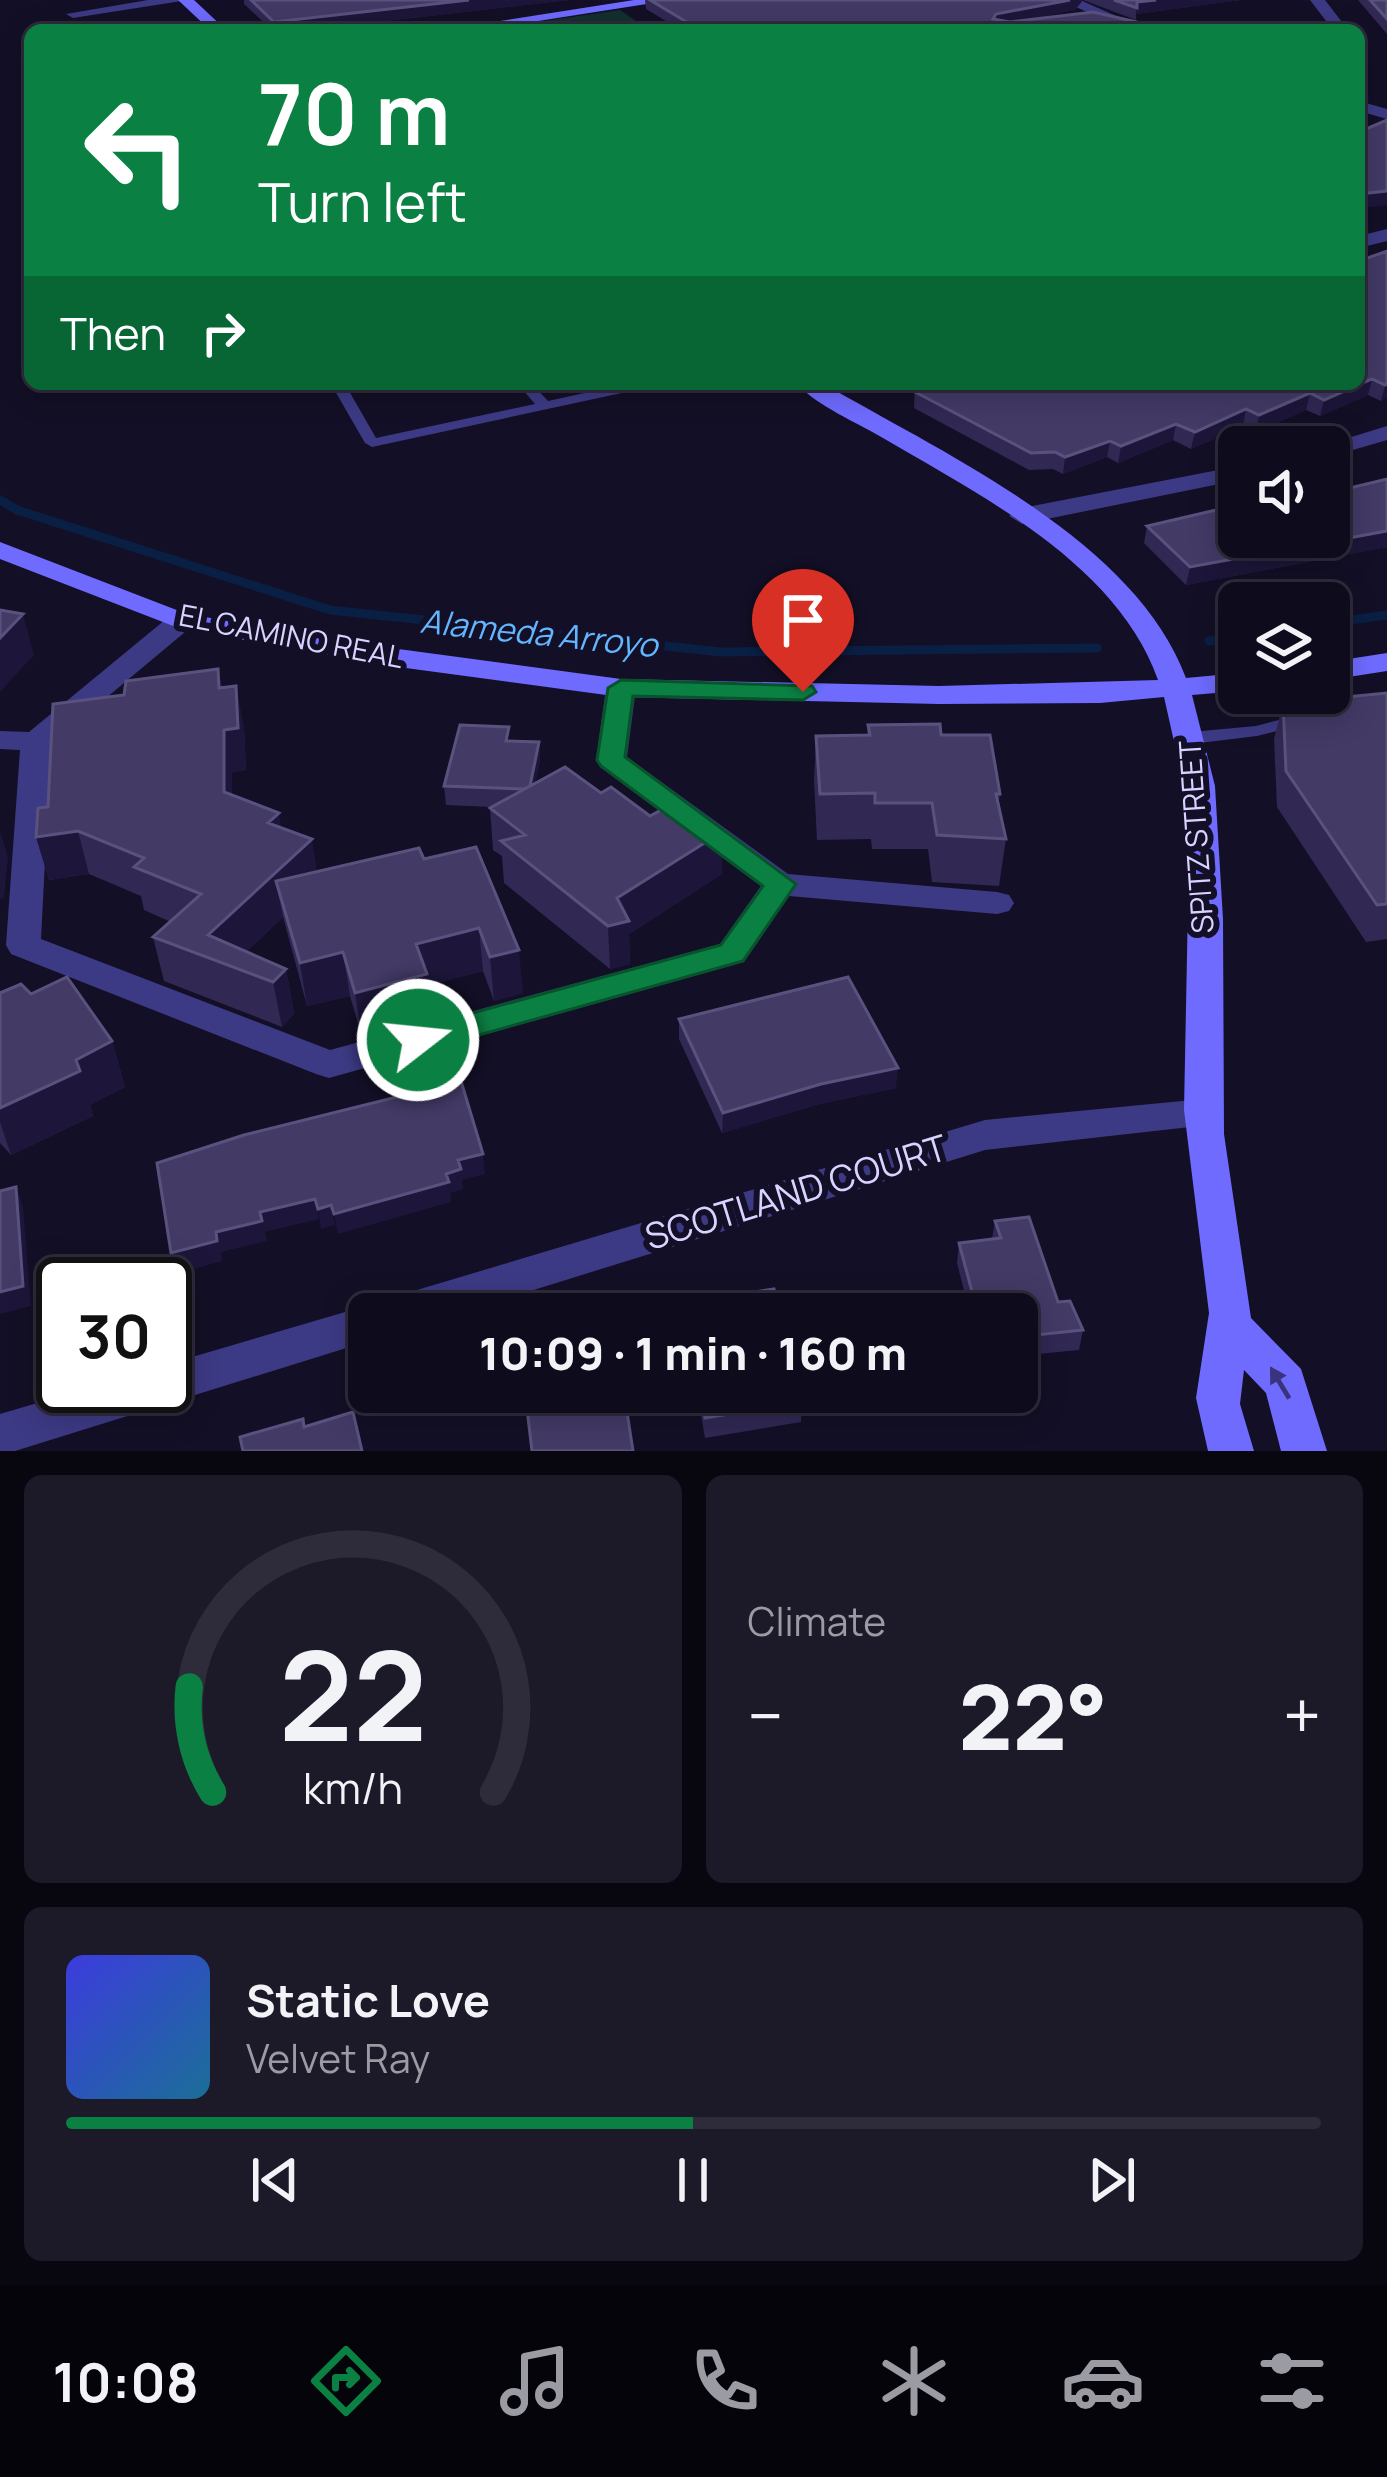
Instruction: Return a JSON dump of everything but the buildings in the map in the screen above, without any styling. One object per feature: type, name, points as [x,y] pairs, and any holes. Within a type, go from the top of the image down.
[{"type":"street","points":[[73,14],[183,0],[212,24]]},
{"type":"street","points":[[492,24],[665,0]]},
{"type":"street","points":[[1067,0],[1125,24]]},
{"type":"street","points":[[1317,0],[1336,24]]},
{"type":"street","points":[[1062,21],[1101,15]]},
{"type":"street","name":"SPITZ STREET","points":[[818,390],[1022,516],[1083,560],[1135,613],[1167,662],[1191,738],[1200,807],[1205,941],[1203,1114],[1233,1328],[1217,1402],[1231,1451]]},
{"type":"street","points":[[1350,444],[1387,434]]},
{"type":"street","points":[[1022,516],[1218,477]]},
{"type":"street","name":"EL CAMINO REAL","points":[[0,550],[181,620],[391,658],[621,688],[939,695],[1218,684]]},
{"type":"street","points":[[0,740],[36,741],[181,620]]},
{"type":"street","points":[[1350,668],[1387,662]]},
{"type":"street","points":[[621,688],[611,760],[780,884],[997,903]]},
{"type":"street","points":[[36,741],[12,952],[329,1064],[732,953],[780,884]]},
{"type":"street","name":"SCOTLAND COURT","points":[[466,1293],[985,1135],[1203,1114]]},
{"type":"street","points":[[1233,1328],[1285,1383],[1304,1451]]},
{"type":"street","points":[[192,1376],[348,1329]]},
{"type":"street","points":[[0,1435],[72,1413]]},
{"type":"lane","points":[[341,390],[372,443],[618,390]]},
{"type":"lane","points":[[530,390],[545,406]]},
{"type":"lane","points":[[1191,738],[1257,731],[1314,714]]},
{"type":"green space","points":[[620,10],[640,24],[524,24]]},
{"type":"waterway","name":"Alameda Arroyo","points":[[0,500],[17,510],[330,610],[721,652],[1097,648]]},
{"type":"waterway","name":"Alameda Arroyo","points":[[1350,620],[1387,615]]},
{"type":"waterway","name":"Alameda Arroyo","points":[[1209,641],[1218,640]]},
{"type":"route","points":[[418,1040],[732,953],[780,884],[611,760],[621,688],[803,692]]}]
